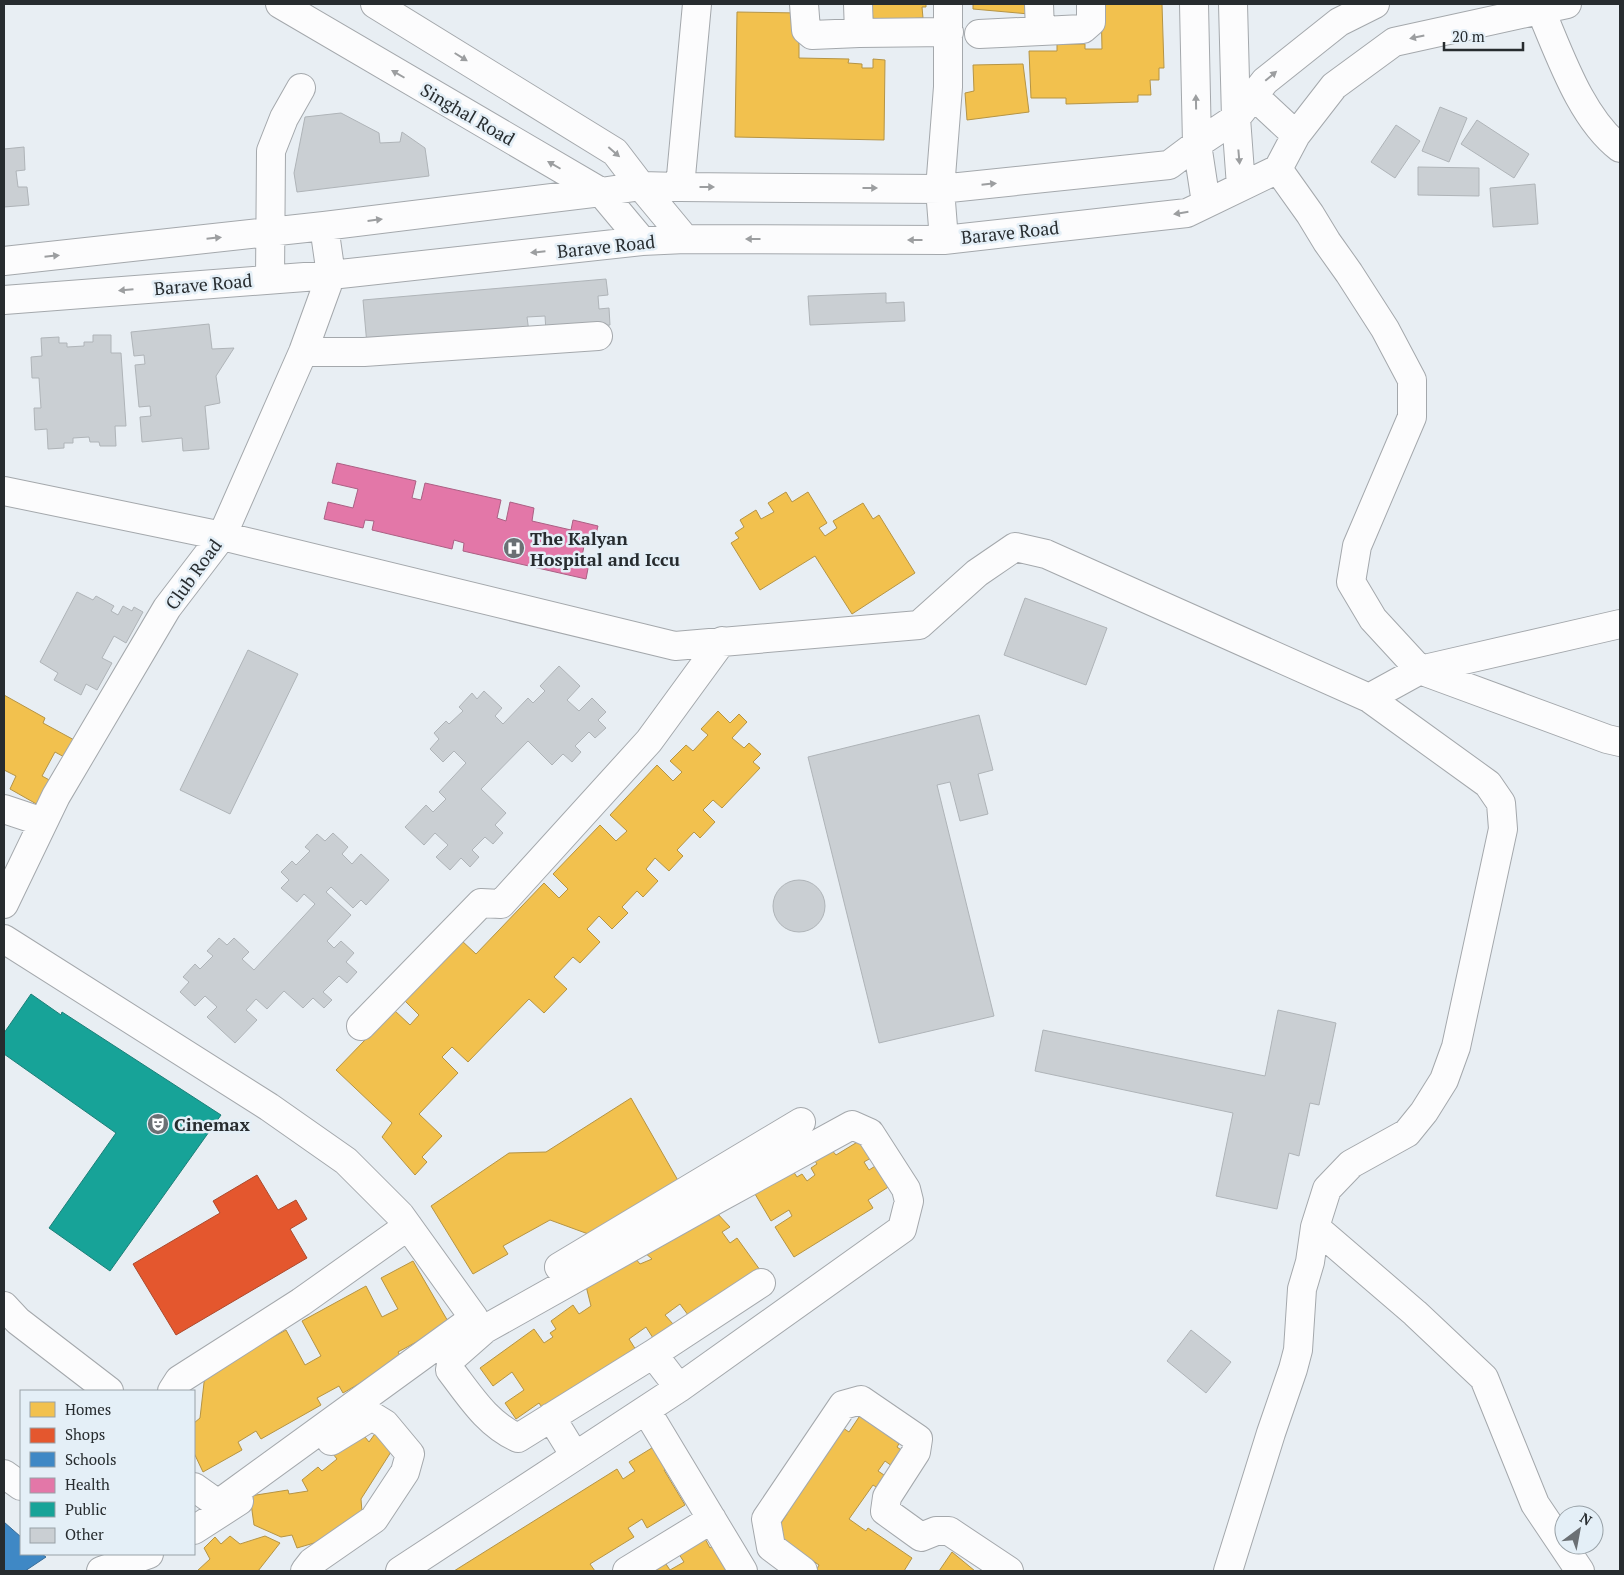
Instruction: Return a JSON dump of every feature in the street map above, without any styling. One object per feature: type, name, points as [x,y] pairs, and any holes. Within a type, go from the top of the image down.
[{"type":"street","name":"Singhal Road","points":[[280,4],[601,192],[642,241]]},
{"type":"street","points":[[375,4],[615,152],[685,239]]},
{"type":"street","points":[[680,187],[697,4]]},
{"type":"street","points":[[804,4],[806,30],[812,35],[949,32]]},
{"type":"street","points":[[858,4],[859,33]]},
{"type":"street","points":[[944,240],[940,189],[948,86],[948,4]]},
{"type":"street","points":[[1039,4],[1040,32]]},
{"type":"street","points":[[979,34],[1083,29],[1091,22],[1091,4]]},
{"type":"street","points":[[1194,4],[1198,144],[1206,203]]},
{"type":"street","points":[[1233,4],[1236,118],[1241,186]]},
{"type":"street","points":[[4,261],[324,226],[641,186],[940,189],[1169,166],[1236,118],[1265,81],[1339,22],[1374,4]]},
{"type":"street","points":[[1620,148],[1581,102],[1554,7],[1394,42],[1334,86],[1296,135],[1278,169],[1350,273],[1385,329],[1412,380],[1412,418],[1357,546],[1351,582],[1373,619],[1420,670],[1607,739],[1620,742]]},
{"type":"street","points":[[270,279],[271,151],[284,118],[301,88]]},
{"type":"street","points":[[1253,96],[1296,135]]},
{"type":"street","name":"Barave Road","points":[[4,300],[331,275],[642,241],[685,239],[944,240],[1187,213],[1278,169]]},
{"type":"street","name":"Club Road","points":[[4,904],[11,870],[44,822],[56,796],[167,608],[222,536],[303,352],[331,275],[324,226]]},
{"type":"street","points":[[303,352],[364,352],[598,336]]},
{"type":"street","points":[[4,491],[222,536],[675,646],[919,625],[977,573],[1015,547],[1046,554],[1370,698],[1488,784],[1501,803],[1503,829],[1456,1047],[1444,1080],[1424,1112],[1407,1133],[1351,1164],[1328,1189],[1315,1227],[1310,1262],[1302,1289],[1298,1350],[1228,1571]]},
{"type":"street","points":[[1370,698],[1420,670],[1620,624]]},
{"type":"street","points":[[361,1026],[481,904],[500,904],[649,740],[722,641]]},
{"type":"street","points":[[4,809],[44,822]]},
{"type":"street","points":[[4,939],[269,1107],[338,1156],[360,1175],[408,1226],[474,1318]]},
{"type":"street","points":[[195,1488],[218,1504],[474,1318],[801,1122]]},
{"type":"street","points":[[400,1571],[679,1388],[902,1229],[909,1201],[906,1189],[870,1133],[852,1125],[485,1329],[452,1358],[450,1370],[476,1404],[496,1425],[518,1438],[761,1284]]},
{"type":"street","points":[[173,1390],[179,1380],[301,1302],[408,1226]]},
{"type":"street","points":[[1315,1227],[1414,1313],[1484,1378],[1535,1504],[1580,1571]]},
{"type":"street","points":[[4,1306],[18,1321],[108,1390]]},
{"type":"street","points":[[653,1354],[679,1388]]},
{"type":"street","points":[[803,1571],[771,1547],[766,1519],[843,1405],[861,1400],[918,1439],[916,1452],[887,1497],[886,1511],[921,1537],[936,1531],[948,1531],[1008,1571]]},
{"type":"street","points":[[646,1410],[743,1571]]},
{"type":"street","points":[[195,1529],[258,1486],[372,1416],[385,1424],[410,1454],[405,1472],[374,1519],[312,1562],[305,1571]]},
{"type":"street","points":[[551,1417],[575,1456]]},
{"type":"street","points":[[4,1474],[20,1485]]},
{"type":"street","points":[[627,1571],[712,1520]]},
{"type":"street","points":[[101,1571],[146,1555]]},
{"type":"building: Homes","points":[[865,4],[926,4],[926,7],[922,7],[923,18],[873,21],[872,8],[865,8]]},
{"type":"building: Homes","points":[[973,4],[1029,4],[1029,14],[973,9]]},
{"type":"building: Homes","points":[[1101,4],[1162,4],[1164,68],[1159,68],[1159,80],[1150,80],[1151,95],[1138,95],[1138,102],[1066,104],[1066,98],[1031,98],[1029,51],[1057,51],[1057,44],[1085,44],[1085,49],[1102,49]]},
{"type":"building: Homes","points":[[737,12],[799,13],[799,58],[849,59],[848,63],[862,64],[862,68],[873,68],[873,59],[885,60],[884,140],[735,137]]},
{"type":"building: Homes","points":[[1023,64],[1029,112],[967,120],[965,93],[974,91],[973,65]]},
{"type":"building: Homes","points":[[786,492],[792,502],[808,492],[827,523],[819,528],[825,536],[837,528],[833,521],[863,503],[873,519],[879,515],[915,573],[852,614],[815,556],[760,590],[731,543],[739,538],[735,533],[744,527],[740,520],[756,510],[761,519],[774,512],[768,503]]},
{"type":"building: Homes","points":[[4,695],[45,718],[43,723],[76,741],[66,758],[55,752],[42,776],[53,782],[40,806],[10,789],[16,776],[4,770]]},
{"type":"building: Homes","points":[[718,711],[730,723],[739,714],[747,722],[732,738],[744,748],[749,743],[761,754],[753,762],[760,768],[722,808],[713,800],[703,810],[715,822],[700,838],[694,832],[677,850],[683,856],[669,871],[655,858],[646,869],[658,881],[643,897],[637,891],[622,907],[628,913],[612,929],[599,916],[587,929],[600,942],[580,963],[573,957],[554,977],[567,989],[544,1013],[529,999],[468,1062],[452,1047],[442,1057],[458,1073],[419,1114],[442,1136],[422,1157],[427,1162],[415,1175],[382,1137],[392,1123],[336,1070],[394,1010],[410,1025],[419,1015],[404,1000],[461,940],[476,954],[544,883],[559,898],[568,889],[553,874],[600,825],[616,841],[627,831],[610,815],[657,765],[673,781],[682,772],[670,761],[686,745],[693,751],[708,735],[701,729]]},
{"type":"building: Homes","points":[[631,1098],[680,1184],[591,1235],[550,1220],[503,1246],[508,1254],[473,1274],[431,1206],[509,1153],[546,1152]]},
{"type":"building: Homes","points":[[864,1138],[876,1155],[864,1162],[869,1170],[880,1163],[893,1184],[868,1200],[873,1208],[794,1257],[775,1227],[792,1216],[789,1210],[771,1221],[755,1194],[793,1171],[797,1177],[802,1174],[807,1181],[815,1175],[811,1168],[817,1164],[813,1158],[830,1148],[836,1155]]},
{"type":"building: Homes","points":[[715,1211],[730,1227],[722,1232],[730,1243],[737,1238],[760,1270],[691,1319],[680,1304],[665,1315],[673,1324],[653,1338],[646,1327],[629,1339],[636,1350],[546,1413],[539,1403],[516,1419],[505,1403],[524,1390],[512,1372],[493,1386],[480,1368],[534,1329],[544,1343],[553,1337],[550,1333],[556,1329],[551,1321],[573,1305],[579,1314],[591,1306],[586,1286],[635,1258],[640,1264],[652,1259],[644,1252]]},
{"type":"building: Homes","points":[[413,1261],[453,1330],[424,1347],[420,1340],[398,1352],[402,1359],[343,1393],[339,1386],[317,1398],[321,1405],[261,1439],[256,1431],[238,1442],[242,1450],[203,1472],[195,1455],[195,1422],[200,1418],[205,1374],[286,1330],[305,1365],[321,1356],[302,1321],[366,1286],[382,1317],[398,1309],[381,1278]]},
{"type":"building: Homes","points":[[863,1411],[902,1439],[897,1447],[907,1454],[896,1469],[885,1461],[878,1471],[890,1479],[881,1490],[873,1485],[849,1519],[866,1531],[868,1528],[912,1558],[904,1571],[816,1571],[819,1565],[778,1537],[783,1530],[779,1526],[787,1514],[783,1512],[843,1428],[849,1432]]},
{"type":"building: Homes","points":[[377,1431],[396,1444],[361,1499],[362,1512],[321,1541],[297,1548],[292,1535],[281,1537],[254,1525],[250,1496],[288,1490],[289,1494],[308,1491],[302,1480],[318,1467],[322,1471],[337,1459],[333,1454],[361,1432],[369,1442]]},
{"type":"building: Homes","points":[[660,1443],[674,1465],[664,1470],[685,1505],[647,1528],[642,1519],[628,1528],[634,1537],[590,1564],[595,1571],[454,1571],[617,1469],[623,1479],[635,1471],[629,1462]]},
{"type":"building: Homes","points":[[702,1533],[710,1548],[717,1544],[733,1571],[635,1571],[657,1568],[666,1564],[670,1570],[684,1562],[675,1548]]},
{"type":"building: Homes","points":[[230,1536],[240,1544],[265,1536],[280,1543],[258,1571],[197,1571],[210,1559],[204,1548],[215,1537],[221,1544]]},
{"type":"building: Homes","points":[[952,1552],[975,1571],[939,1571]]},
{"type":"building: Shops","points":[[257,1175],[278,1210],[296,1200],[307,1219],[290,1229],[307,1258],[176,1335],[133,1264],[220,1213],[213,1201]]},
{"type":"building: Schools","points":[[4,1522],[20,1536],[20,1555],[43,1555],[46,1557],[25,1571],[4,1571]]},
{"type":"building: Health","points":[[337,463],[416,481],[412,498],[421,500],[425,483],[501,500],[497,518],[506,521],[510,502],[534,508],[532,521],[571,530],[573,520],[598,526],[594,542],[585,540],[582,557],[590,558],[586,579],[463,551],[464,543],[454,540],[452,549],[372,530],[374,521],[365,520],[363,528],[324,519],[328,502],[353,508],[358,489],[332,483]]},
{"type":"building: Public","name":"Cinemax","points":[[31,994],[61,1015],[62,1012],[221,1115],[110,1271],[49,1228],[116,1133],[4,1054],[4,1033]]},
{"type":"building: Other","points":[[1440,107],[1467,118],[1449,162],[1422,151]]},
{"type":"building: Other","points":[[341,113],[379,133],[380,143],[400,142],[402,132],[425,148],[429,176],[297,192],[294,173],[305,117]]},
{"type":"building: Other","points":[[1477,120],[1529,154],[1514,178],[1461,144]]},
{"type":"building: Other","points":[[1396,125],[1420,141],[1395,178],[1371,162]]},
{"type":"building: Other","points":[[24,147],[25,170],[16,171],[18,187],[27,187],[29,205],[4,207],[4,149]]},
{"type":"building: Other","points":[[1418,167],[1479,168],[1479,196],[1418,195]]},
{"type":"building: Other","points":[[1535,184],[1538,224],[1493,227],[1490,188]]},
{"type":"building: Other","points":[[606,279],[608,295],[598,296],[599,309],[609,308],[610,325],[546,331],[545,316],[527,317],[529,332],[367,345],[363,300]]},
{"type":"building: Other","points":[[886,293],[886,303],[904,302],[905,321],[810,325],[808,296]]},
{"type":"building: Other","points":[[209,324],[212,349],[234,348],[216,376],[220,403],[205,406],[209,449],[183,451],[182,438],[142,442],[140,417],[151,416],[150,406],[139,407],[135,365],[145,364],[144,355],[134,356],[131,332]]},
{"type":"building: Other","points":[[93,335],[111,335],[111,353],[121,353],[126,426],[115,426],[116,446],[100,446],[99,442],[90,442],[89,437],[73,438],[73,443],[64,443],[64,448],[48,449],[47,429],[35,430],[34,408],[41,408],[39,378],[32,378],[31,357],[42,356],[41,338],[59,337],[59,343],[67,343],[67,347],[84,346],[84,342],[93,342]]},
{"type":"building: Other","points":[[77,592],[93,600],[96,596],[114,606],[111,611],[118,615],[123,606],[132,611],[134,607],[143,612],[126,643],[114,636],[102,658],[112,663],[97,690],[86,684],[81,695],[54,680],[58,673],[40,662]]},
{"type":"building: Other","points":[[1025,598],[1107,628],[1086,685],[1004,655]]},
{"type":"building: Other","points":[[248,650],[298,674],[230,814],[180,790]]},
{"type":"building: Other","points":[[559,666],[580,686],[567,700],[579,711],[592,698],[606,712],[598,720],[606,728],[595,738],[589,732],[575,746],[581,752],[572,762],[563,754],[552,765],[528,741],[481,789],[506,813],[495,825],[503,833],[493,844],[485,837],[472,850],[479,857],[470,867],[461,858],[450,870],[436,857],[448,845],[435,833],[424,845],[405,827],[426,805],[433,812],[446,799],[439,792],[466,763],[454,751],[443,762],[430,749],[439,739],[434,733],[446,721],[449,724],[463,711],[459,707],[472,693],[477,699],[484,691],[502,708],[495,716],[503,724],[528,698],[533,703],[545,691],[540,686]]},
{"type":"building: Other","points":[[979,715],[993,770],[978,774],[988,814],[960,821],[950,782],[937,785],[994,1016],[879,1043],[808,757]]},
{"type":"building: Other","points":[[333,833],[348,847],[342,854],[352,864],[361,854],[389,880],[366,905],[361,900],[353,908],[331,887],[326,892],[351,915],[327,941],[334,948],[341,941],[354,953],[346,962],[357,972],[347,983],[339,976],[323,992],[332,1000],[324,1008],[313,998],[303,1008],[284,991],[267,1009],[256,999],[246,1010],[257,1020],[235,1043],[207,1017],[217,1007],[205,996],[195,1006],[180,992],[189,982],[183,977],[195,964],[200,969],[213,956],[207,951],[219,938],[227,945],[234,938],[249,952],[242,959],[254,970],[315,904],[304,894],[297,902],[281,888],[289,880],[281,872],[292,861],[296,865],[310,851],[305,847],[317,834],[325,841]]},
{"type":"building: Other","points":[[799,880],[809,882],[817,888],[823,896],[825,906],[823,916],[817,924],[809,930],[799,932],[789,930],[781,924],[775,916],[773,906],[775,896],[781,888],[789,882]]},
{"type":"building: Other","points":[[1278,1010],[1336,1023],[1319,1105],[1310,1103],[1299,1156],[1289,1153],[1277,1209],[1216,1196],[1233,1113],[1035,1071],[1043,1030],[1265,1076]]},
{"type":"building: Other","points":[[1191,1330],[1231,1362],[1206,1393],[1167,1361]]},
{"type":"place","name":"The Kalyan Hospital and Iccu","points":[[514,548]]},
{"type":"place","name":"Cinemax","points":[[158,1124]]}]
